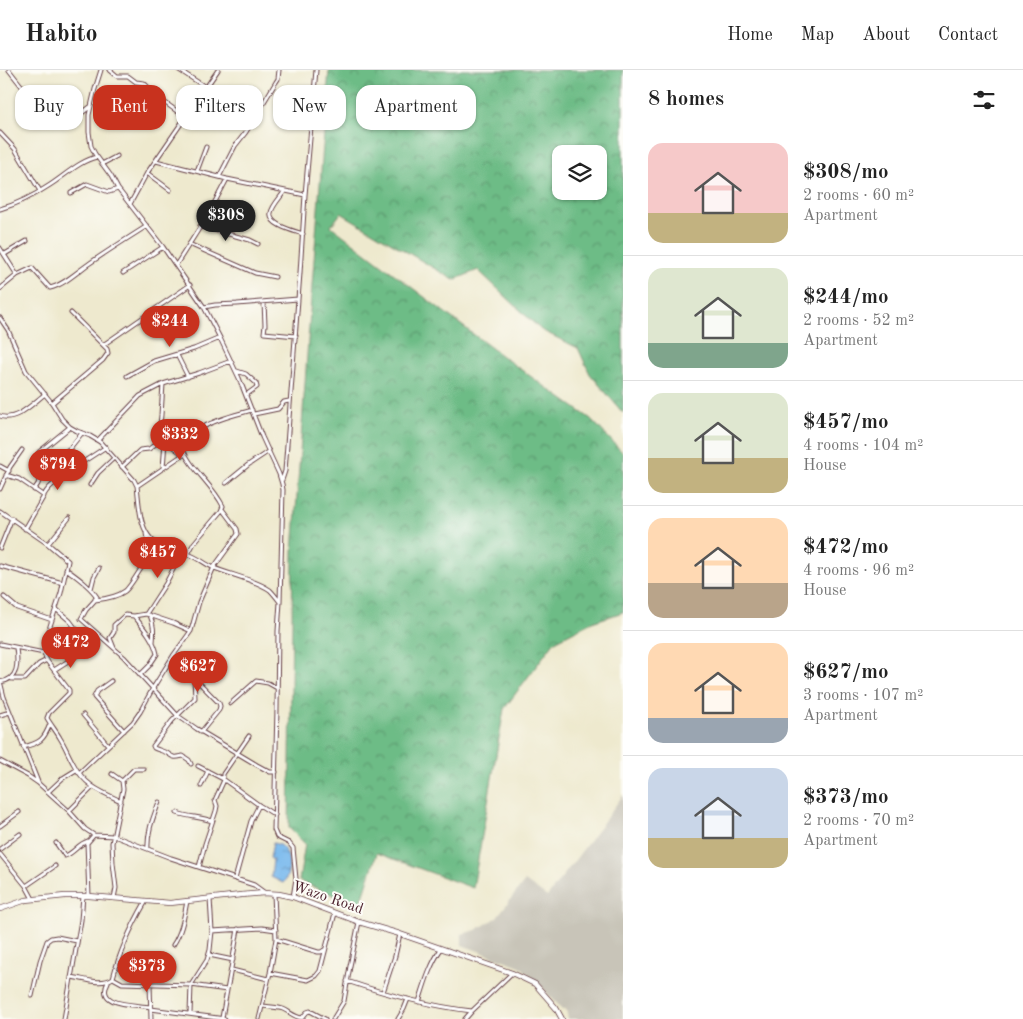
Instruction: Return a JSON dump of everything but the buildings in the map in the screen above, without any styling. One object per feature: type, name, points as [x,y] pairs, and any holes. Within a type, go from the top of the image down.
[{"type":"main road","name":"Wazo Road","points":[[0,909],[33,899],[65,896],[170,902],[266,893],[293,897],[359,922],[400,934],[512,973],[535,984],[556,1008],[562,1019]]},
{"type":"street","points":[[9,70],[21,86],[48,113],[56,118],[69,120],[91,107]]},
{"type":"street","points":[[101,70],[89,122],[91,146],[118,188],[163,247],[204,307],[236,371],[282,481],[275,834],[291,845],[294,851],[296,879],[293,897]]},
{"type":"street","points":[[110,70],[116,76],[128,76],[136,82],[144,82],[160,99],[176,111]]},
{"type":"street","points":[[179,70],[203,85]]},
{"type":"street","points":[[207,85],[218,70]]},
{"type":"street","points":[[263,104],[278,79],[278,70]]},
{"type":"street","points":[[282,481],[296,336],[305,195],[316,70]]},
{"type":"street","points":[[130,204],[147,173],[176,130]]},
{"type":"street","points":[[219,177],[235,146],[246,130]]},
{"type":"street","points":[[0,133],[16,149],[40,191]]},
{"type":"street","points":[[197,171],[206,147]]},
{"type":"street","points":[[102,164],[117,156]]},
{"type":"street","points":[[0,209],[20,202],[88,160],[97,157]]},
{"type":"street","points":[[156,160],[219,177],[305,195]]},
{"type":"street","points":[[147,173],[170,190]]},
{"type":"street","points":[[176,265],[228,179]]},
{"type":"street","points":[[71,193],[87,184],[109,192],[118,188]]},
{"type":"street","points":[[284,191],[271,212],[271,218],[279,226],[303,234]]},
{"type":"street","points":[[0,289],[17,275],[32,268],[52,288],[147,226]]},
{"type":"street","points":[[200,226],[258,244]]},
{"type":"street","points":[[4,254],[27,241]]},
{"type":"street","points":[[189,244],[255,273],[275,277]]},
{"type":"street","points":[[123,273],[163,247]]},
{"type":"street","points":[[0,248],[17,275]]},
{"type":"street","points":[[104,345],[190,285]]},
{"type":"street","points":[[204,307],[298,299]]},
{"type":"street","points":[[264,302],[264,333],[296,336]]},
{"type":"street","points":[[52,403],[103,360],[108,352],[104,345],[71,313]]},
{"type":"street","points":[[0,318],[8,330],[26,371],[52,403],[62,419],[70,427],[98,440],[106,447],[137,486],[140,512],[146,532],[149,553],[130,586],[124,592],[95,600]]},
{"type":"street","points":[[127,376],[154,361],[177,355],[220,338]]},
{"type":"street","points":[[177,355],[188,376]]},
{"type":"street","points":[[98,440],[140,396],[163,384],[231,362]]},
{"type":"street","points":[[236,371],[246,374],[256,383],[257,387],[246,395]]},
{"type":"street","points":[[163,384],[159,436],[185,454]]},
{"type":"street","points":[[0,416],[8,418],[18,414],[45,394]]},
{"type":"street","points":[[48,792],[63,778],[78,771],[133,722],[173,656],[191,632],[200,602],[214,567],[238,534],[237,529],[222,509],[222,504],[185,454],[180,442],[181,440],[186,439],[208,425],[226,418],[278,409],[284,402],[290,401]]},
{"type":"street","points":[[39,452],[70,427]]},
{"type":"street","points":[[34,490],[49,465],[70,448],[82,433]]},
{"type":"street","points":[[122,467],[140,450],[149,449],[163,440]]},
{"type":"street","points":[[163,440],[163,469]]},
{"type":"street","points":[[83,462],[106,447]]},
{"type":"street","points":[[0,489],[6,475],[22,450]]},
{"type":"street","points":[[226,483],[269,451]]},
{"type":"street","points":[[137,486],[185,454]]},
{"type":"street","points":[[90,485],[114,458]]},
{"type":"street","points":[[0,466],[9,471]]},
{"type":"street","points":[[6,475],[19,479],[44,495]]},
{"type":"street","points":[[25,529],[51,485],[72,477]]},
{"type":"street","points":[[188,554],[191,547],[222,509]]},
{"type":"street","points":[[0,511],[48,544],[68,561],[44,653],[69,692],[49,713],[47,718],[78,771],[93,788],[121,801]]},
{"type":"street","points":[[0,548],[12,518]]},
{"type":"street","points":[[48,544],[69,518]]},
{"type":"street","points":[[146,532],[162,548],[188,554],[214,567],[262,586],[274,594],[280,602]]},
{"type":"street","points":[[148,614],[182,552]]},
{"type":"street","points":[[0,566],[63,583]]},
{"type":"street","points":[[91,589],[94,578],[100,568]]},
{"type":"street","points":[[66,569],[96,595],[95,600],[81,618],[124,657],[178,716],[237,754],[270,772],[276,772]]},
{"type":"street","points":[[4,597],[17,608],[52,620]]},
{"type":"street","points":[[56,609],[70,621],[91,649]]},
{"type":"street","points":[[115,650],[110,638],[114,625],[125,615],[148,614],[173,622],[191,632]]},
{"type":"street","points":[[148,614],[154,624],[153,643]]},
{"type":"street","points":[[134,616],[148,634],[157,654],[140,675]]},
{"type":"street","points":[[0,644],[44,653]]},
{"type":"street","points":[[11,679],[16,670],[16,648]]},
{"type":"street","points":[[54,670],[79,654]]},
{"type":"street","points":[[173,656],[219,703],[220,706],[202,732]]},
{"type":"street","points":[[38,783],[4,697],[0,682],[6,682],[11,679],[25,679],[39,664],[47,660]]},
{"type":"street","points":[[191,764],[183,756],[172,757],[153,746],[195,698],[194,676],[206,662]]},
{"type":"street","points":[[230,704],[256,682],[268,683],[277,680]]},
{"type":"street","points":[[111,681],[96,691],[94,697],[124,731]]},
{"type":"street","points":[[268,683],[277,688]]},
{"type":"street","points":[[0,715],[10,712]]},
{"type":"street","points":[[83,715],[108,745]]},
{"type":"street","points":[[23,747],[34,745],[42,739],[50,723]]},
{"type":"street","points":[[200,867],[217,806],[215,800],[224,779],[223,774],[249,736]]},
{"type":"street","points":[[0,761],[38,783],[85,829],[94,835],[114,836],[254,885],[266,893]]},
{"type":"street","points":[[198,766],[224,779],[275,815]]},
{"type":"street","points":[[122,781],[134,769],[144,769]]},
{"type":"street","points":[[201,786],[208,771]]},
{"type":"street","points":[[112,774],[122,781],[123,789],[112,843],[116,888],[114,898]]},
{"type":"street","points":[[68,811],[93,788]]},
{"type":"street","points":[[148,849],[148,837],[159,802]]},
{"type":"street","points":[[235,879],[251,820],[259,805]]},
{"type":"street","points":[[0,826],[20,812]]},
{"type":"street","points":[[177,813],[212,821]]},
{"type":"street","points":[[0,850],[20,834]]},
{"type":"street","points":[[56,843],[66,856],[94,835]]},
{"type":"street","points":[[88,841],[89,896]]},
{"type":"street","points":[[0,854],[26,886],[33,899]]},
{"type":"street","points":[[26,886],[55,866]]},
{"type":"street","points":[[259,1019],[276,939],[274,894]]},
{"type":"street","points":[[64,1019],[81,920],[83,896]]},
{"type":"street","points":[[190,1014],[192,985],[209,955],[212,931],[210,898]]},
{"type":"street","points":[[146,900],[122,948],[113,978],[106,986],[106,994],[111,1000],[130,1005],[223,1019],[238,929]]},
{"type":"street","points":[[173,945],[182,928],[187,901]]},
{"type":"street","points":[[270,973],[308,980],[316,976],[320,971],[335,912]]},
{"type":"street","points":[[332,1019],[344,1001],[359,922]]},
{"type":"street","points":[[212,931],[262,928],[276,930]]},
{"type":"street","points":[[383,992],[400,934]]},
{"type":"street","points":[[32,996],[47,941],[57,936],[77,941]]},
{"type":"street","points":[[276,939],[318,952],[324,950]]},
{"type":"street","points":[[419,1002],[425,980],[441,949]]},
{"type":"street","points":[[209,955],[233,960]]},
{"type":"street","points":[[232,970],[268,979]]},
{"type":"street","points":[[465,1019],[512,973]]},
{"type":"street","points":[[71,977],[95,982],[108,982]]},
{"type":"street","points":[[113,978],[122,983],[192,985],[227,990]]},
{"type":"street","points":[[347,982],[419,1002],[472,1011]]},
{"type":"street","points":[[150,984],[151,1019]]},
{"type":"street","points":[[398,1019],[408,999]]},
{"type":"street","points":[[262,1006],[283,1009],[300,1018],[310,1011],[325,1019]]},
{"type":"shaded area","points":[[623,795],[623,1019],[568,1019],[566,1009],[562,1009],[520,966],[462,945],[462,934],[476,930],[496,918],[525,881],[547,897]]},
{"type":"green space","points":[[329,70],[623,70],[623,413],[590,374],[578,348],[541,330],[478,270],[454,280],[341,213],[331,226],[506,359],[591,419],[623,453],[623,612],[592,622],[555,641],[504,709],[473,888],[377,853],[360,906],[299,881],[305,844],[289,828],[293,552],[324,130],[346,130],[346,85],[328,85]]},
{"type":"water","points":[[273,843],[279,845],[287,854],[289,866],[283,883],[271,877],[273,860],[270,858]]}]
